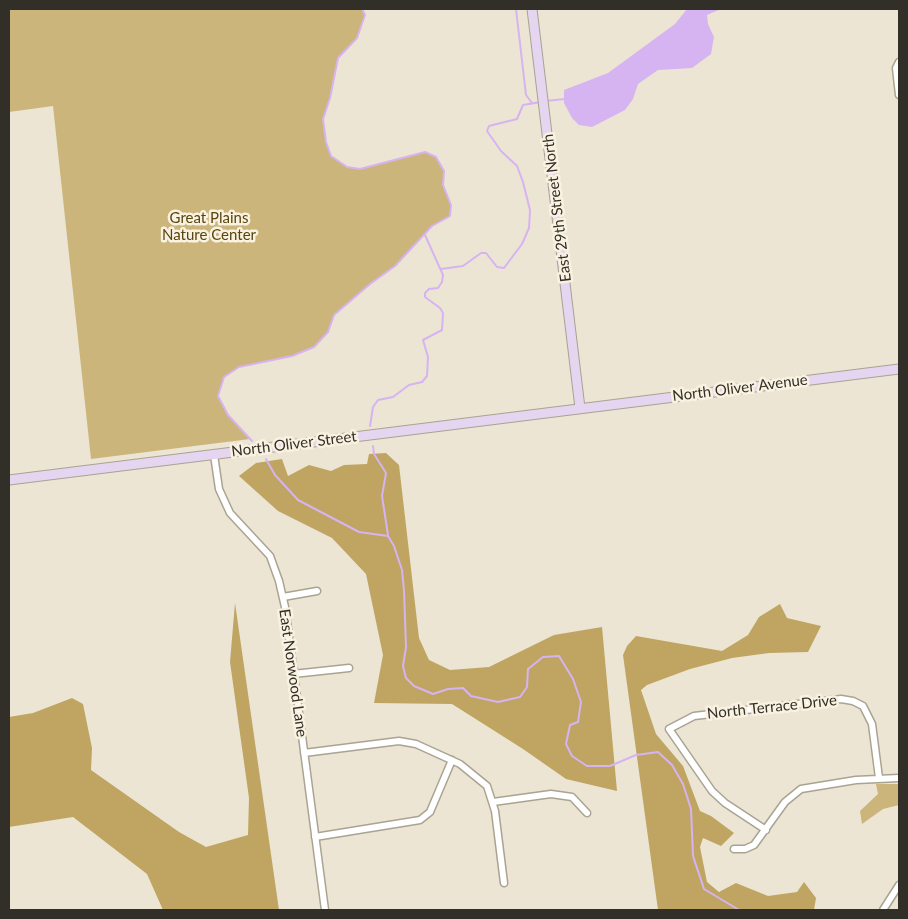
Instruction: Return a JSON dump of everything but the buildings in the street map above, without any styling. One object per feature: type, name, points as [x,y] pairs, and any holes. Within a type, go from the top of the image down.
[{"type":"main road","name":"East 29th Street North","points":[[532,9],[580,408]]},
{"type":"main road","name":"North Oliver Avenue","points":[[580,408],[899,369]]},
{"type":"main road","name":"North Oliver Street","points":[[9,480],[580,408]]},
{"type":"street","points":[[899,62],[896,68],[899,95]]},
{"type":"street","name":"East Norwood Lane","points":[[214,455],[219,489],[230,513],[270,556],[283,597],[325,910]]},
{"type":"street","points":[[283,597],[317,591]]},
{"type":"street","points":[[293,674],[349,668]]},
{"type":"street","name":"North Terrace Drive","points":[[766,830],[725,803],[712,792],[669,729],[694,716],[841,698],[863,706],[872,724],[879,778]]},
{"type":"street","points":[[304,753],[399,741],[416,744],[452,760],[488,786],[493,802],[504,883]]},
{"type":"street","points":[[315,837],[420,820],[430,812],[452,760]]},
{"type":"street","points":[[734,849],[744,849],[754,845],[785,802],[801,789],[879,778],[899,778]]},
{"type":"street","points":[[493,802],[551,794],[572,797],[587,813]]},
{"type":"street","points":[[886,909],[899,885]]},
{"type":"green space","name":"Great Plains Nature Center","points":[[9,9],[362,9],[365,15],[357,38],[338,58],[330,98],[323,119],[326,142],[331,156],[347,167],[360,169],[425,152],[436,157],[444,171],[443,185],[451,205],[450,216],[432,226],[395,266],[370,284],[334,315],[328,332],[314,347],[292,356],[239,367],[224,377],[218,396],[228,415],[250,439],[91,459],[53,106],[9,112]]},
{"type":"green space","points":[[876,784],[899,784],[899,805],[883,809],[862,824],[860,811],[878,794]]},
{"type":"shaded area","points":[[687,9],[721,9],[707,15],[708,24],[714,37],[711,54],[692,68],[658,70],[638,84],[633,99],[625,110],[592,127],[579,125],[572,118],[564,103],[564,90],[608,73],[675,24]]},
{"type":"shaded area","points":[[386,453],[399,465],[419,638],[429,660],[450,670],[489,667],[554,635],[602,627],[617,791],[566,779],[452,704],[374,703],[383,655],[366,574],[332,538],[278,511],[239,476],[256,463],[282,459],[288,476],[309,465],[331,471],[344,465],[367,464],[369,454]]},
{"type":"shaded area","points":[[235,603],[279,910],[163,910],[147,874],[73,817],[9,827],[9,717],[33,713],[72,698],[83,704],[92,748],[91,770],[179,832],[206,847],[248,835],[249,798],[230,662]]},
{"type":"shaded area","points":[[780,604],[787,618],[821,626],[808,652],[769,653],[732,658],[690,669],[647,685],[641,690],[656,734],[683,766],[700,811],[711,816],[734,833],[721,846],[703,838],[700,847],[707,882],[719,892],[736,883],[768,896],[797,892],[804,882],[816,898],[814,910],[658,910],[623,655],[627,646],[636,636],[722,651],[748,635],[759,617]]},
{"type":"waterway","points":[[252,441],[228,415],[218,396],[224,377],[239,367],[292,356],[314,347],[328,332],[334,315],[370,284],[395,266],[432,226],[450,216],[451,205],[443,185],[444,171],[436,157],[425,152],[360,169],[347,167],[331,156],[326,142],[323,119],[330,98],[338,58],[357,38],[365,15],[362,9]]},
{"type":"waterway","points":[[516,9],[526,95],[532,103]]},
{"type":"waterway","points":[[545,101],[565,99]]},
{"type":"waterway","points":[[441,269],[463,266],[481,253],[486,253],[497,267],[504,268],[522,244],[529,228],[530,210],[523,182],[517,166],[501,151],[487,131],[489,126],[517,119],[523,105],[541,102]]},
{"type":"waterway","points":[[370,426],[373,407],[378,400],[393,397],[409,385],[422,382],[427,376],[428,357],[423,340],[442,330],[443,313],[440,308],[425,297],[425,293],[429,289],[438,288],[442,282],[443,275],[425,235]]},
{"type":"waterway","points":[[373,446],[374,454],[386,473],[382,496],[388,535]]},
{"type":"waterway","points":[[266,459],[275,475],[298,500],[359,532],[388,536],[394,546],[402,570],[406,647],[403,666],[406,678],[414,686],[433,694],[448,689],[463,688],[471,696],[498,702],[520,697],[527,687],[528,669],[543,657],[559,656],[573,679],[581,702],[578,722],[570,725],[566,744],[572,756],[587,766],[610,766],[636,755],[658,752],[672,765],[683,784],[691,809],[693,856],[704,889],[739,910]]}]
